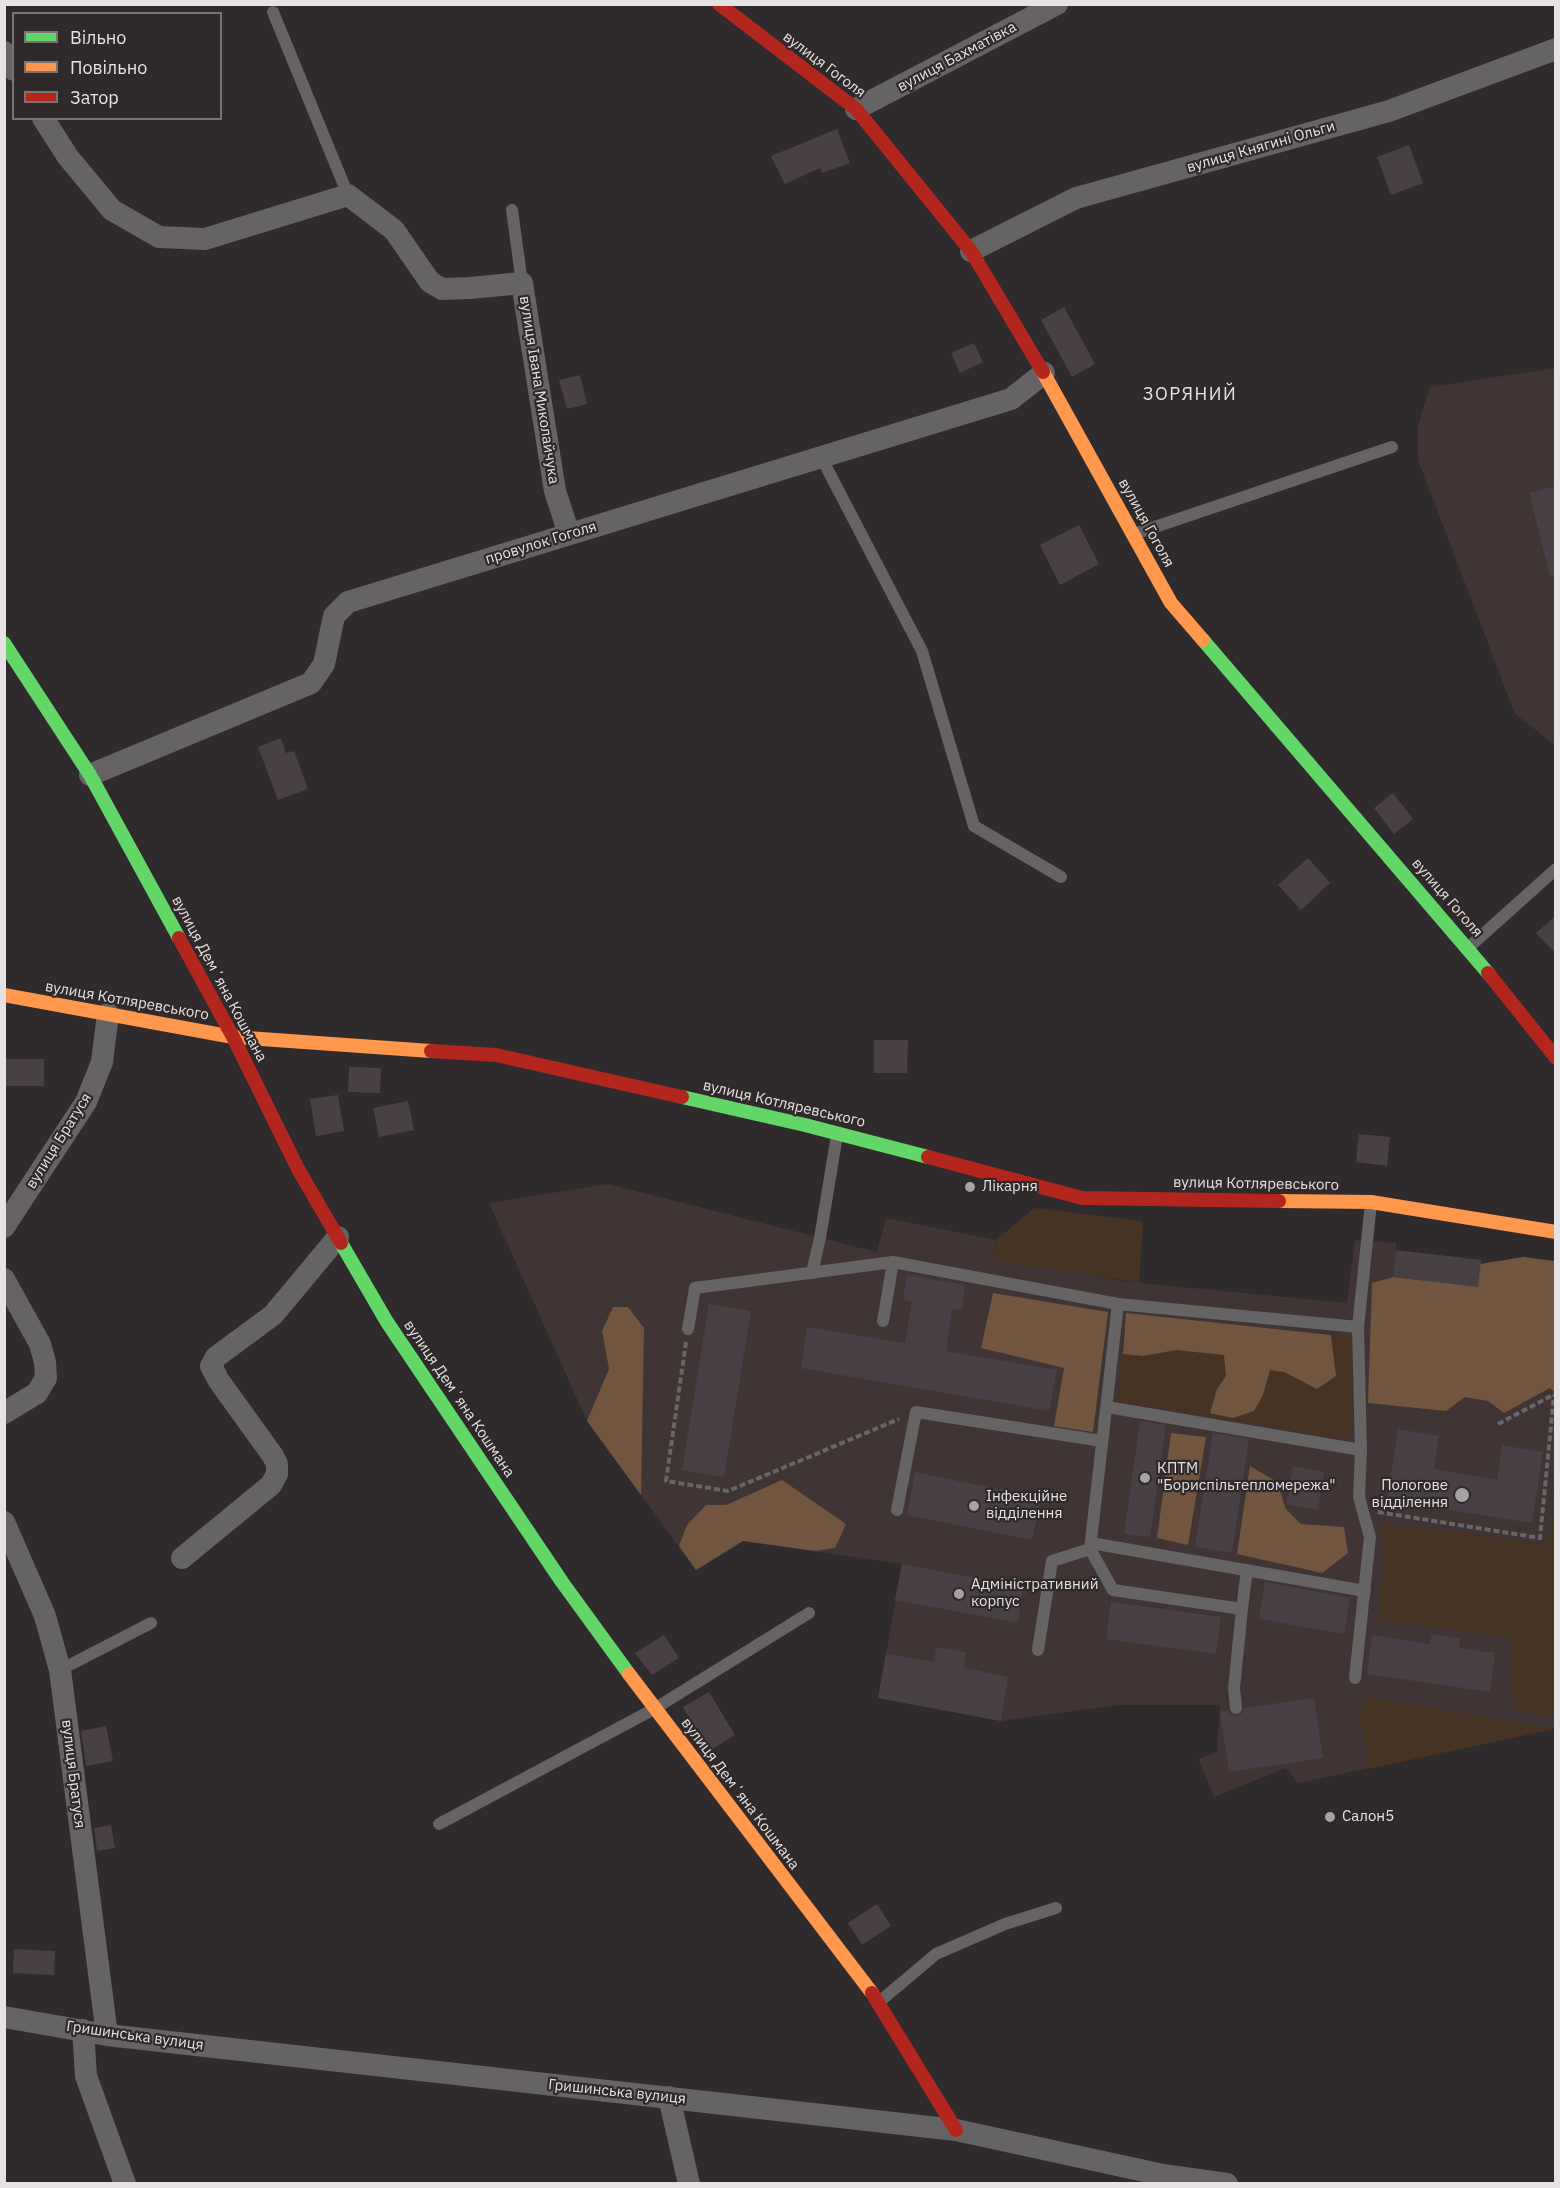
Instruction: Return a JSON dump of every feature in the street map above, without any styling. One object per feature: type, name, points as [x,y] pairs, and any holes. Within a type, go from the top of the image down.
[{"type":"street","name":"вулиця Гоголя","points":[[719,4],[856,109],[971,251],[1044,373],[1171,603],[1554,1051]]},
{"type":"street","name":"вулиця Бахматівка","points":[[856,109],[1057,4]]},
{"type":"street","name":"вулиця Княгині Ольги","points":[[971,251],[1076,198],[1389,111],[1556,49]]},
{"type":"street","points":[[4,52],[12,66]]},
{"type":"street","points":[[44,120],[68,157],[112,210],[159,237],[205,239],[348,195]]},
{"type":"street","name":"вулиця Івана Миколайчука","points":[[348,195],[393,230],[430,282],[442,289],[522,283],[555,491],[570,534]]},
{"type":"street","name":"провулок Гоголя","points":[[90,775],[312,683],[324,664],[334,616],[348,602],[1011,399],[1044,373]]},
{"type":"street","name":"вулиця Демʼяна Кошмана","points":[[4,643],[90,775],[233,1037],[298,1169],[387,1322],[562,1582],[654,1709],[878,2003],[956,2130]]},
{"type":"street","name":"вулиця Котляревського","points":[[4,995],[233,1037],[496,1055],[837,1133],[1082,1198],[1371,1202],[1556,1232]]},
{"type":"street","name":"вулиця Братуся","points":[[4,1227],[86,1102],[102,1062],[108,1014]]},
{"type":"street","points":[[182,1558],[271,1485],[277,1474],[277,1464],[273,1456],[219,1381],[211,1366],[216,1356],[273,1315],[338,1237]]},
{"type":"street","points":[[4,1279],[40,1344],[46,1378],[37,1393],[4,1413]]},
{"type":"street","name":"вулиця Братуся","points":[[4,1522],[45,1616],[60,1670],[107,2035]]},
{"type":"street","name":"Гришинська вулиця","points":[[4,2017],[107,2035],[956,2130],[1163,2175],[1227,2184]]},
{"type":"street","points":[[83,2030],[86,2076],[124,2184]]},
{"type":"street","points":[[669,2097],[689,2184]]},
{"type":"lane","points":[[273,12],[348,195]]},
{"type":"lane","points":[[512,210],[522,283]]},
{"type":"lane","points":[[1133,535],[1392,447]]},
{"type":"lane","points":[[820,457],[922,651],[974,826],[1062,877]]},
{"type":"lane","points":[[1468,948],[1556,869]]},
{"type":"lane","points":[[812,1273],[837,1133]]},
{"type":"lane","points":[[1355,1678],[1370,1537],[1359,1497],[1361,1450],[1358,1327],[1371,1202]]},
{"type":"lane","points":[[688,1329],[695,1288],[893,1262],[1118,1304],[1358,1327]]},
{"type":"lane","points":[[883,1321],[893,1262]]},
{"type":"lane","points":[[1118,1304],[1090,1546],[1113,1590],[1242,1608]]},
{"type":"lane","points":[[1107,1407],[1361,1450]]},
{"type":"lane","points":[[897,1510],[916,1412],[1102,1441]]},
{"type":"lane","points":[[1038,1650],[1052,1561],[1090,1546],[1365,1591]]},
{"type":"lane","points":[[1236,1708],[1233,1688],[1247,1570]]},
{"type":"lane","points":[[439,1824],[654,1709],[809,1613]]},
{"type":"lane","points":[[60,1670],[151,1623]]},
{"type":"lane","points":[[878,2003],[936,1954],[1005,1924],[1056,1908]]},
{"type":"path","points":[[688,1329],[666,1481],[728,1491],[916,1412]]},
{"type":"path","points":[[1498,1424],[1555,1394]]},
{"type":"path","points":[[1362,1510],[1540,1538],[1555,1394]]},
{"type":"shaded area","points":[[1555,368],[1555,745],[1515,714],[1418,460],[1418,425],[1430,387]]},
{"type":"shaded area","points":[[608,1184],[877,1252],[886,1218],[996,1240],[993,1257],[1121,1281],[1347,1303],[1355,1240],[1396,1243],[1396,1250],[1481,1260],[1478,1286],[1555,1298],[1555,1736],[1554,1729],[1298,1783],[1286,1768],[1214,1797],[1198,1759],[1217,1752],[1220,1705],[1119,1705],[1001,1721],[878,1698],[902,1564],[743,1541],[696,1570],[587,1421],[489,1203]]},
{"type":"shaded area","points":[[1034,1208],[1143,1221],[1139,1283],[993,1260],[996,1240]]},
{"type":"shaded area","points":[[1523,1257],[1555,1261],[1555,1393],[1550,1388],[1504,1413],[1488,1401],[1465,1397],[1446,1411],[1368,1403],[1372,1283],[1393,1277],[1477,1286],[1480,1264]]},
{"type":"shaded area","points":[[993,1293],[1108,1312],[1093,1432],[1054,1426],[1064,1368],[981,1348]]},
{"type":"shaded area","points":[[613,1307],[628,1307],[644,1328],[641,1495],[587,1421],[609,1369],[602,1331]]},
{"type":"shaded area","points":[[1126,1313],[1331,1335],[1352,1334],[1353,1433],[1342,1439],[1117,1401]]},
{"type":"shaded area","points":[[1126,1313],[1331,1335],[1336,1376],[1317,1389],[1284,1372],[1270,1370],[1263,1395],[1254,1411],[1233,1418],[1210,1413],[1217,1389],[1226,1376],[1224,1355],[1176,1350],[1143,1356],[1123,1354]]},
{"type":"shaded area","points":[[1171,1433],[1206,1437],[1188,1545],[1157,1538]]},
{"type":"shaded area","points":[[1555,1451],[1555,1715],[1545,1717],[1513,1709],[1511,1638],[1379,1619],[1383,1547],[1381,1523],[1546,1544],[1552,1525]]},
{"type":"shaded area","points":[[1250,1466],[1277,1482],[1286,1509],[1301,1524],[1344,1527],[1348,1553],[1322,1573],[1237,1554]]},
{"type":"shaded area","points":[[782,1480],[846,1524],[835,1548],[815,1551],[743,1541],[696,1570],[679,1546],[687,1525],[706,1505],[726,1505]]},
{"type":"shaded area","points":[[1367,1697],[1554,1729],[1368,1769],[1359,1713]]},
{"type":"building","points":[[837,129],[850,163],[822,173],[820,168],[785,184],[771,156]]},
{"type":"building","points":[[1409,145],[1423,183],[1391,195],[1377,157]]},
{"type":"building","points":[[1064,307],[1095,364],[1072,377],[1041,320]]},
{"type":"building","points":[[974,343],[983,362],[960,373],[951,353]]},
{"type":"building","points":[[580,375],[587,404],[567,409],[559,380]]},
{"type":"building","points":[[1556,486],[1556,576],[1550,576],[1529,493]]},
{"type":"building","points":[[1079,525],[1099,564],[1060,585],[1040,545]]},
{"type":"building","points":[[281,738],[286,753],[294,751],[308,789],[278,800],[258,747]]},
{"type":"building","points":[[1393,793],[1413,819],[1394,834],[1374,808]]},
{"type":"building","points":[[1308,858],[1330,883],[1301,910],[1278,885]]},
{"type":"building","points":[[1556,916],[1556,954],[1536,933]]},
{"type":"building","points":[[874,1040],[908,1040],[907,1073],[874,1073]]},
{"type":"building","points":[[4,1059],[44,1059],[44,1086],[4,1086]]},
{"type":"building","points":[[349,1067],[381,1068],[380,1093],[348,1092]]},
{"type":"building","points":[[338,1095],[344,1131],[316,1136],[310,1099]]},
{"type":"building","points":[[408,1101],[414,1130],[379,1137],[373,1108]]},
{"type":"building","points":[[1359,1134],[1390,1137],[1387,1166],[1356,1162]]},
{"type":"building","points":[[1396,1250],[1481,1260],[1478,1287],[1393,1277]]},
{"type":"building","points":[[907,1275],[965,1285],[962,1310],[952,1309],[946,1351],[1057,1370],[1049,1411],[801,1368],[807,1327],[905,1343],[912,1302],[903,1300]]},
{"type":"building","points":[[709,1304],[751,1311],[724,1477],[682,1470]]},
{"type":"building","name":"КПТМ \"Бориспільтепломережа\"","points":[[1140,1421],[1166,1425],[1150,1537],[1124,1534]]},
{"type":"building","points":[[1398,1429],[1439,1436],[1434,1469],[1497,1480],[1502,1445],[1543,1452],[1532,1523],[1387,1500]]},
{"type":"building","points":[[1213,1433],[1249,1439],[1232,1553],[1195,1547]]},
{"type":"building","points":[[1293,1466],[1324,1472],[1318,1510],[1286,1504]]},
{"type":"building","name":"Інфекційне відділення","points":[[915,1472],[1041,1498],[1032,1540],[907,1515]]},
{"type":"building","name":"Адміністративний корпус","points":[[902,1564],[1023,1587],[1018,1623],[895,1600]]},
{"type":"building","points":[[1265,1582],[1350,1598],[1344,1634],[1259,1619]]},
{"type":"building","points":[[1111,1602],[1221,1617],[1216,1654],[1106,1639]]},
{"type":"building","points":[[1432,1634],[1460,1639],[1459,1648],[1495,1653],[1490,1692],[1367,1674],[1372,1635],[1430,1644]]},
{"type":"building","points":[[664,1635],[679,1658],[652,1675],[635,1653]]},
{"type":"building","points":[[936,1647],[966,1652],[964,1668],[1008,1677],[1001,1721],[878,1698],[886,1654],[934,1662]]},
{"type":"building","points":[[709,1692],[735,1735],[709,1751],[683,1707]]},
{"type":"building","points":[[1314,1698],[1323,1758],[1229,1772],[1220,1712],[1228,1711],[1237,1716],[1244,1708]]},
{"type":"building","points":[[106,1726],[113,1761],[86,1766],[81,1731]]},
{"type":"building","points":[[111,1825],[115,1848],[97,1851],[94,1828]]},
{"type":"building","points":[[877,1904],[891,1926],[862,1945],[848,1923]]},
{"type":"building","points":[[14,1949],[55,1951],[54,1975],[13,1973]]},
{"type":"traffic: fast","points":[[1203,640],[1488,973]]},
{"type":"traffic: fast","points":[[4,643],[90,775],[179,938]]},
{"type":"traffic: fast","points":[[682,1097],[805,1125],[928,1157]]},
{"type":"traffic: fast","points":[[341,1243],[387,1322],[562,1582],[629,1674]]},
{"type":"traffic: slow","points":[[1043,372],[1171,603],[1203,640]]},
{"type":"traffic: slow","points":[[4,995],[233,1037],[431,1051]]},
{"type":"traffic: slow","points":[[1279,1201],[1371,1202],[1556,1232]]},
{"type":"traffic: slow","points":[[629,1674],[872,1993]]},
{"type":"traffic: jam","points":[[719,4],[856,109],[971,251],[1043,372]]},
{"type":"traffic: jam","points":[[179,938],[233,1037],[298,1169],[341,1243]]},
{"type":"traffic: jam","points":[[1488,973],[1556,1058]]},
{"type":"traffic: jam","points":[[431,1051],[496,1055],[682,1097]]},
{"type":"traffic: jam","points":[[928,1157],[1082,1198],[1279,1201]]},
{"type":"traffic: jam","points":[[872,1993],[956,2130]]},
{"type":"place","name":"Лікарня","points":[[970,1187]]},
{"type":"place","name":"КПТМ \"Бориспільтепломережа\"","points":[[1145,1478]]},
{"type":"place","name":"Пологове відділення","points":[[1462,1495]]},
{"type":"place","name":"Інфекційне відділення","points":[[974,1506]]},
{"type":"place","name":"Адміністративний корпус","points":[[959,1594]]},
{"type":"place","name":"Салон5","points":[[1330,1817]]},
{"type":"district","name":"ЗОРЯНИЙ","points":[[1190,395]]}]
